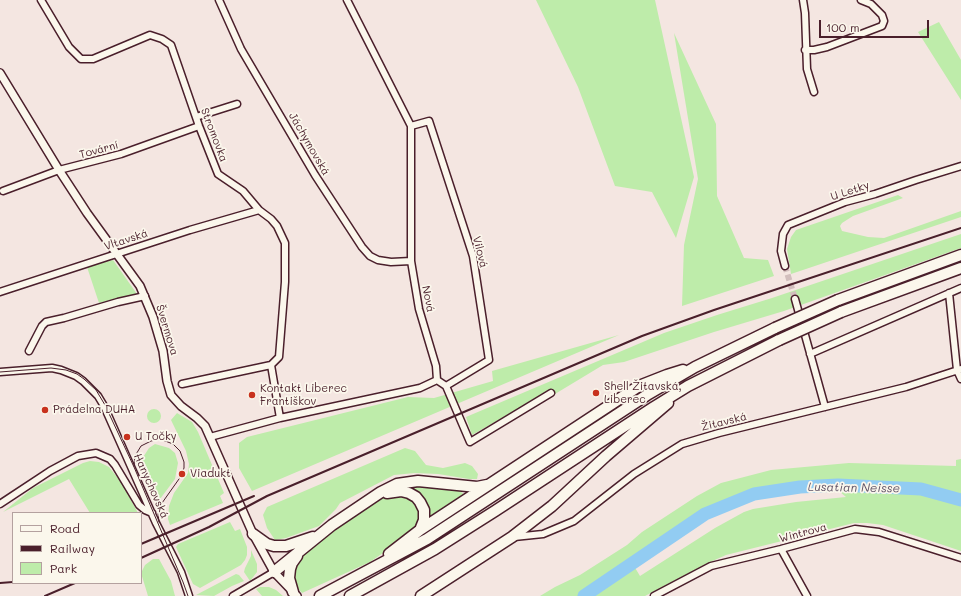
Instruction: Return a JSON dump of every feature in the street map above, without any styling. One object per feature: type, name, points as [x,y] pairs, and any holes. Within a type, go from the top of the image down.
[{"type":"highway","points":[[320,596],[427,539],[608,420],[695,367],[775,328],[838,300],[961,255]]},
{"type":"highway","points":[[350,596],[435,549],[627,423],[688,386],[779,340],[841,312],[961,268]]},
{"type":"highway","points":[[357,577],[420,530],[639,386],[666,374],[695,367]]},
{"type":"highway","points":[[421,596],[512,537],[552,506],[606,456],[688,386]]},
{"type":"highway","points":[[274,572],[320,534],[373,497],[397,484],[418,481],[477,487],[490,485]]},
{"type":"highway","points":[[373,497],[401,491],[416,497],[424,510],[424,520],[420,530]]},
{"type":"highway","points":[[253,534],[267,544],[274,546],[286,546],[320,534]]},
{"type":"highway","points":[[295,594],[289,578],[292,563],[299,554],[320,534]]},
{"type":"street","name":"Stromovka","points":[[41,0],[69,47],[82,59],[93,59],[150,35],[162,38],[171,45],[199,126],[218,174],[243,192],[259,210],[271,219],[277,226],[285,243],[285,282],[279,357],[271,365]]},
{"type":"street","name":"Jáchymovská","points":[[219,0],[241,49],[315,175],[362,247],[370,256],[378,260],[391,262],[411,261]]},
{"type":"street","name":"Nová","points":[[347,0],[411,126],[411,261],[419,310],[436,366],[437,380]]},
{"type":"street","points":[[803,0],[807,69],[814,92]]},
{"type":"street","points":[[805,50],[814,50],[827,47],[882,26],[884,20],[882,15],[871,4],[861,0]]},
{"type":"street","name":"Švermova","points":[[0,73],[87,213],[134,276],[145,296],[163,351],[167,381],[171,395],[181,406],[198,418],[205,426],[221,466],[253,534],[274,572],[295,594]]},
{"type":"street","points":[[196,117],[237,104]]},
{"type":"street","name":"Vilová","points":[[411,126],[429,121],[473,256],[489,360],[446,386]]},
{"type":"street","name":"Tovární","points":[[3,191],[59,170],[121,154],[199,126]]},
{"type":"street","name":"U Letky","points":[[785,266],[781,251],[783,234],[788,225],[845,202],[875,194],[961,166]]},
{"type":"street","name":"Vltavská","points":[[0,292],[190,230],[259,210]]},
{"type":"street","points":[[810,354],[961,288]]},
{"type":"street","points":[[949,293],[961,379]]},
{"type":"street","points":[[30,351],[42,326],[46,322],[145,296]]},
{"type":"street","points":[[795,300],[825,407]]},
{"type":"street","points":[[182,384],[271,365],[280,418]]},
{"type":"street","name":"Hanychovská","points":[[0,372],[57,369],[66,371],[76,376],[90,387],[98,396],[181,572],[189,596]]},
{"type":"street","name":"Žitavská","points":[[512,537],[543,534],[574,521],[634,474],[682,444],[699,438],[906,387],[959,369]]},
{"type":"street","points":[[210,437],[280,418],[420,388],[437,380],[446,386],[470,442],[551,393]]},
{"type":"street","points":[[0,504],[50,471],[78,456],[96,453],[106,456],[116,465],[139,505],[152,513]]},
{"type":"street","name":"Wintrova","points":[[654,596],[711,566],[781,550],[856,529],[879,532],[961,558]]},
{"type":"street","points":[[781,550],[807,596]]},
{"type":"street","points":[[232,596],[274,572]]},
{"type":"green space","points":[[536,0],[655,0],[694,177],[676,238],[652,192],[615,186],[578,87]]},
{"type":"green space","points":[[939,22],[961,60],[961,100],[918,32]]},
{"type":"green space","points":[[674,33],[716,124],[717,196],[744,258],[768,260],[774,276],[682,306],[684,245],[698,179]]},
{"type":"green space","points":[[898,195],[903,198],[853,216],[842,223],[840,226],[842,231],[868,237],[884,238],[961,211],[961,217],[791,274],[787,249],[791,237],[796,230]]},
{"type":"green space","points":[[961,234],[961,248],[784,311],[714,332],[624,362],[603,365],[555,394],[516,410],[472,435],[466,417],[664,333]]},
{"type":"green space","points":[[113,260],[137,294],[99,303],[87,267]]},
{"type":"green space","points":[[619,335],[252,491],[239,468],[239,443],[247,437],[408,397],[434,398],[493,381],[492,371]]},
{"type":"green space","points":[[151,409],[157,409],[161,413],[161,419],[157,423],[151,423],[147,419],[147,413]]},
{"type":"green space","points":[[177,413],[192,422],[198,432],[224,493],[220,496],[223,503],[170,525],[168,519],[169,506],[174,493],[188,473],[189,464],[186,451],[171,420]]},
{"type":"green space","points":[[155,444],[169,448],[175,453],[178,463],[175,479],[157,503],[154,501],[140,462],[149,448]]},
{"type":"green space","points":[[405,448],[415,451],[426,465],[443,468],[465,463],[472,466],[478,474],[477,479],[438,474],[415,473],[394,475],[340,503],[319,526],[286,538],[275,540],[267,528],[263,515],[267,507]]},
{"type":"green space","points":[[961,459],[961,551],[883,525],[854,523],[726,555],[645,596],[540,596],[580,575],[627,545],[642,532],[697,496],[721,483],[771,470],[849,463],[956,466],[956,460]],"holes":[[[826,480],[846,497],[796,502],[753,509],[744,512],[715,528],[640,576],[631,561],[682,524],[706,509],[726,500],[768,488]]]},
{"type":"green space","points":[[90,461],[99,462],[109,467],[121,482],[137,512],[89,512],[69,479],[3,512],[33,488]]},
{"type":"green space","points":[[408,485],[460,491],[465,495],[430,518],[429,507],[423,496],[407,487]]},
{"type":"green space","points":[[390,495],[404,496],[415,503],[419,510],[420,522],[413,532],[370,562],[302,593],[295,585],[293,578],[295,565],[298,561],[313,546],[335,529],[374,502]]},
{"type":"green space","points":[[230,522],[235,531],[240,529],[247,547],[247,555],[245,560],[241,565],[200,588],[193,584],[176,547],[178,544]]},
{"type":"green space","points":[[251,550],[257,564],[257,572],[250,581],[244,572],[251,556]]},
{"type":"green space","points":[[153,559],[159,559],[171,581],[175,596],[148,596],[142,576],[142,571],[145,565]]},
{"type":"green space","points":[[236,574],[239,575],[244,581],[214,596],[196,595]]},
{"type":"green space","points":[[260,587],[269,587],[276,590],[283,596],[262,596],[256,589]]},
{"type":"waterway","name":"Lusatian Neisse","points":[[584,596],[705,514],[754,494],[800,487],[838,485],[921,489],[961,500]]},
{"type":"tunnel","points":[[785,266],[795,299]]},
{"type":"tram line","points":[[0,372],[51,368],[66,370],[77,374],[96,390],[105,405],[134,467],[188,596]]},
{"type":"tram line","points":[[134,466],[135,456],[141,446],[151,441],[160,439],[173,444],[180,451],[184,462],[184,468],[181,475]]},
{"type":"tram line","points":[[159,522],[158,514],[162,503],[179,479]]},
{"type":"railway","points":[[142,558],[209,527],[267,496],[642,336],[714,310],[961,228]]},
{"type":"railway","points":[[142,544],[254,496]]},
{"type":"railway","points":[[0,583],[12,582]]},
{"type":"railway","points":[[45,596],[73,584]]},
{"type":"place","name":"Shell Žitavská, Liberec","points":[[596,393]]},
{"type":"place","name":"Kontakt Liberec Františkov","points":[[252,395]]},
{"type":"place","name":"Prádelna DUHA","points":[[45,410]]},
{"type":"place","name":"U Točky","points":[[127,437]]},
{"type":"place","name":"Viadukt","points":[[182,474]]}]
